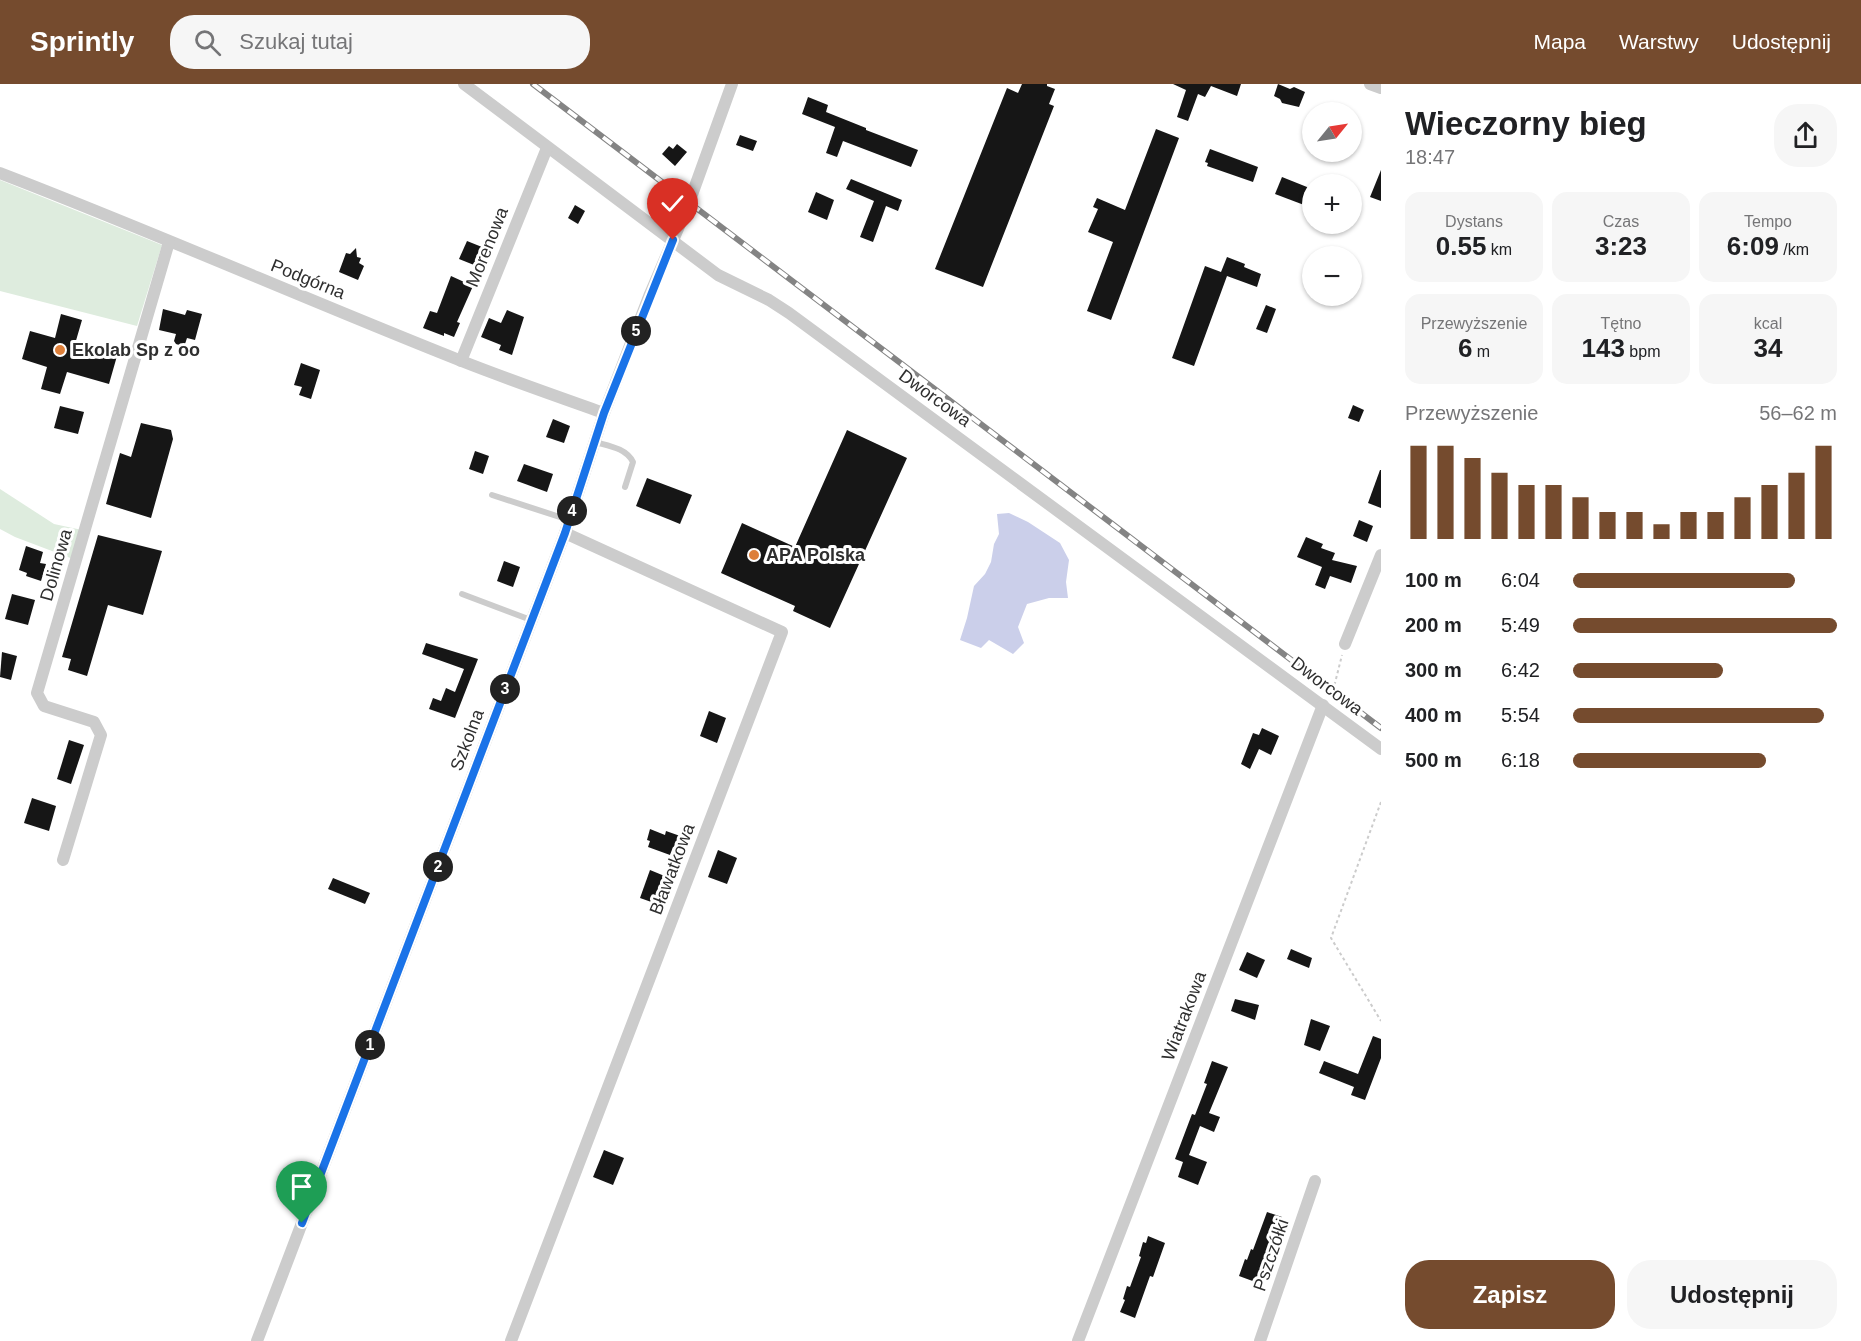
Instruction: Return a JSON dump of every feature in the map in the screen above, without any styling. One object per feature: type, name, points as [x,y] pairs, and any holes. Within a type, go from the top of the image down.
[{"type":"street","name":"Dworcowa","points":[[464,84],[718,275],[770,300],[1381,748]]},
{"type":"street","name":"Szkolna","points":[[257,1341],[565,533],[604,413],[689,203],[732,84]]},
{"type":"street","points":[[1370,84],[1381,88]]},
{"type":"street","name":"Morenowa","points":[[461,361],[547,148]]},
{"type":"street","name":"Podgórna","points":[[0,173],[77,202],[461,361],[604,413]]},
{"type":"street","name":"Dolinowa","points":[[63,860],[101,735],[94,722],[44,706],[37,693],[169,242]]},
{"type":"street","name":"Bławatkowa","points":[[511,1341],[782,632],[565,533]]},
{"type":"street","points":[[1345,644],[1381,555]]},
{"type":"street","name":"Wiatrakowa","points":[[1078,1341],[1323,705]]},
{"type":"street","name":"Pszczółki","points":[[1260,1341],[1315,1181]]},
{"type":"lane","points":[[594,441],[630,455],[633,462],[625,487]]},
{"type":"lane","points":[[492,495],[569,520]]},
{"type":"lane","points":[[462,594],[532,620]]},
{"type":"path","points":[[1323,705],[1335,683],[1345,644]]},
{"type":"path","points":[[1381,802],[1331,938],[1381,1021]]},
{"type":"green space","points":[[0,180],[162,245],[137,326],[0,291]]},
{"type":"green space","points":[[0,489],[54,524],[82,530],[73,559],[0,529]]},
{"type":"water","points":[[1009,513],[1028,522],[1060,543],[1069,560],[1066,582],[1068,598],[1049,598],[1027,604],[1018,627],[1024,643],[1013,654],[989,640],[981,648],[960,640],[974,586],[985,574],[991,562],[994,544],[999,534],[997,514]]},
{"type":"building","points":[[1022,84],[1047,84],[1055,89],[1049,104],[1054,106],[983,287],[935,269],[1007,88],[1018,93]]},
{"type":"building","points":[[1173,84],[1241,84],[1237,96],[1211,86],[1205,97],[1198,94],[1188,121],[1177,117],[1186,90]]},
{"type":"building","points":[[1278,84],[1305,92],[1299,107],[1282,103],[1274,96]]},
{"type":"building","points":[[808,97],[828,105],[826,112],[918,150],[911,167],[843,141],[837,157],[826,153],[835,127],[802,114]]},
{"type":"building","points":[[1156,129],[1179,138],[1111,320],[1087,311],[1113,242],[1088,232],[1098,209],[1093,207],[1097,198],[1125,210]]},
{"type":"building","points":[[740,135],[757,141],[753,151],[736,145]]},
{"type":"building","points":[[677,144],[687,152],[675,166],[662,154],[669,146],[673,149]]},
{"type":"building","points":[[1210,149],[1258,167],[1253,182],[1207,166],[1208,163],[1205,162]]},
{"type":"building","points":[[1381,170],[1381,201],[1370,197]]},
{"type":"building","points":[[1282,177],[1302,185],[1302,204],[1275,194]]},
{"type":"building","points":[[851,179],[902,200],[898,211],[886,206],[873,242],[860,237],[874,201],[846,189]]},
{"type":"building","points":[[816,192],[834,200],[827,220],[808,212]]},
{"type":"building","points":[[575,205],[585,211],[578,224],[568,218]]},
{"type":"building","points":[[467,241],[487,249],[479,267],[459,259]]},
{"type":"building","points":[[356,248],[357,257],[361,258],[359,263],[364,266],[358,280],[339,272],[346,253],[350,254]]},
{"type":"building","points":[[1227,257],[1261,274],[1257,287],[1227,276],[1194,366],[1172,358],[1205,266],[1221,272]]},
{"type":"building","points":[[451,276],[473,286],[457,322],[460,323],[454,337],[444,333],[444,336],[423,328],[430,311],[437,313]]},
{"type":"building","points":[[1266,305],[1276,309],[1267,333],[1256,329]]},
{"type":"building","points":[[163,309],[185,315],[187,310],[202,314],[195,340],[187,338],[182,346],[174,341],[176,334],[159,330]]},
{"type":"building","points":[[507,310],[524,317],[512,355],[499,350],[501,345],[481,337],[489,318],[501,323]]},
{"type":"building","name":"Ekolab Sp z oo","points":[[61,314],[82,320],[75,344],[117,356],[109,384],[67,372],[60,394],[41,389],[47,367],[22,359],[30,331],[55,338]]},
{"type":"building","points":[[301,363],[320,370],[311,399],[299,395],[302,387],[294,385]]},
{"type":"building","points":[[1353,405],[1364,410],[1359,422],[1348,418]]},
{"type":"building","points":[[60,406],[84,412],[78,434],[54,428]]},
{"type":"building","points":[[553,419],[570,426],[564,443],[546,437]]},
{"type":"building","points":[[141,423],[171,430],[173,439],[151,518],[106,504],[120,453],[131,457]]},
{"type":"building","points":[[847,430],[907,458],[830,628],[793,611],[795,606],[721,573],[742,523],[795,547]]},
{"type":"building","points":[[475,451],[489,456],[483,474],[469,469]]},
{"type":"building","points":[[524,464],[553,474],[547,492],[517,481]]},
{"type":"building","points":[[1381,470],[1381,508],[1368,503]]},
{"type":"building","points":[[647,478],[692,495],[680,524],[636,506]]},
{"type":"building","points":[[1359,520],[1373,526],[1367,542],[1353,536]]},
{"type":"building","points":[[98,535],[162,551],[143,615],[108,605],[87,676],[68,670],[71,659],[62,657]]},
{"type":"building","points":[[1306,537],[1323,544],[1321,548],[1335,553],[1332,560],[1357,566],[1351,583],[1330,576],[1325,589],[1315,585],[1322,567],[1297,557]]},
{"type":"building","points":[[26,546],[43,552],[40,563],[46,564],[41,581],[26,576],[27,573],[19,570]]},
{"type":"building","points":[[504,561],[520,567],[513,587],[497,581]]},
{"type":"building","points":[[12,594],[35,600],[28,625],[5,619]]},
{"type":"building","points":[[426,643],[478,659],[455,718],[429,709],[433,698],[441,701],[446,688],[455,692],[464,669],[422,654]]},
{"type":"building","points":[[2,652],[17,656],[11,680],[0,677]]},
{"type":"building","points":[[709,711],[726,718],[717,743],[700,736]]},
{"type":"building","points":[[1262,728],[1279,736],[1271,755],[1259,749],[1250,769],[1241,764],[1253,733],[1259,735]]},
{"type":"building","points":[[69,740],[84,745],[71,784],[57,779]]},
{"type":"building","points":[[32,798],[56,806],[49,831],[24,823]]},
{"type":"building","points":[[650,829],[665,835],[666,831],[683,837],[678,849],[673,847],[670,855],[648,847]]},
{"type":"building","points":[[718,850],[737,858],[727,884],[708,877]]},
{"type":"building","points":[[650,870],[667,877],[657,904],[640,898]]},
{"type":"building","points":[[333,878],[370,893],[365,904],[328,889]]},
{"type":"building","points":[[1291,949],[1312,958],[1309,968],[1287,959]]},
{"type":"building","points":[[1247,952],[1265,960],[1257,978],[1239,970]]},
{"type":"building","points":[[1235,999],[1259,1005],[1255,1020],[1231,1011]]},
{"type":"building","points":[[1311,1019],[1330,1026],[1320,1051],[1304,1045]]},
{"type":"building","points":[[1373,1036],[1381,1039],[1381,1058],[1365,1100],[1351,1095],[1354,1087],[1319,1073],[1324,1061],[1358,1074]]},
{"type":"building","points":[[1212,1061],[1228,1067],[1209,1113],[1220,1117],[1214,1132],[1200,1126],[1189,1155],[1207,1162],[1198,1185],[1178,1177],[1183,1162],[1175,1159],[1192,1114],[1195,1115],[1207,1084],[1204,1083]]},
{"type":"building","points":[[604,1150],[624,1158],[613,1185],[593,1177]]},
{"type":"building","points":[[1267,1212],[1282,1217],[1260,1272],[1262,1272],[1258,1283],[1239,1276],[1245,1259],[1247,1260],[1251,1249],[1253,1250]]},
{"type":"building","points":[[1148,1236],[1165,1243],[1135,1318],[1120,1312],[1127,1286],[1130,1287],[1141,1257],[1139,1256],[1143,1242],[1146,1243]]},
{"type":"railway","points":[[533,84],[1381,728]]},
{"type":"place","name":"Ekolab Sp z oo","points":[[60,350]]},
{"type":"place","name":"APA Polska","points":[[754,555]]},
{"type":"route","points":[[302,1223],[565,533],[604,413],[673,240]]}]
